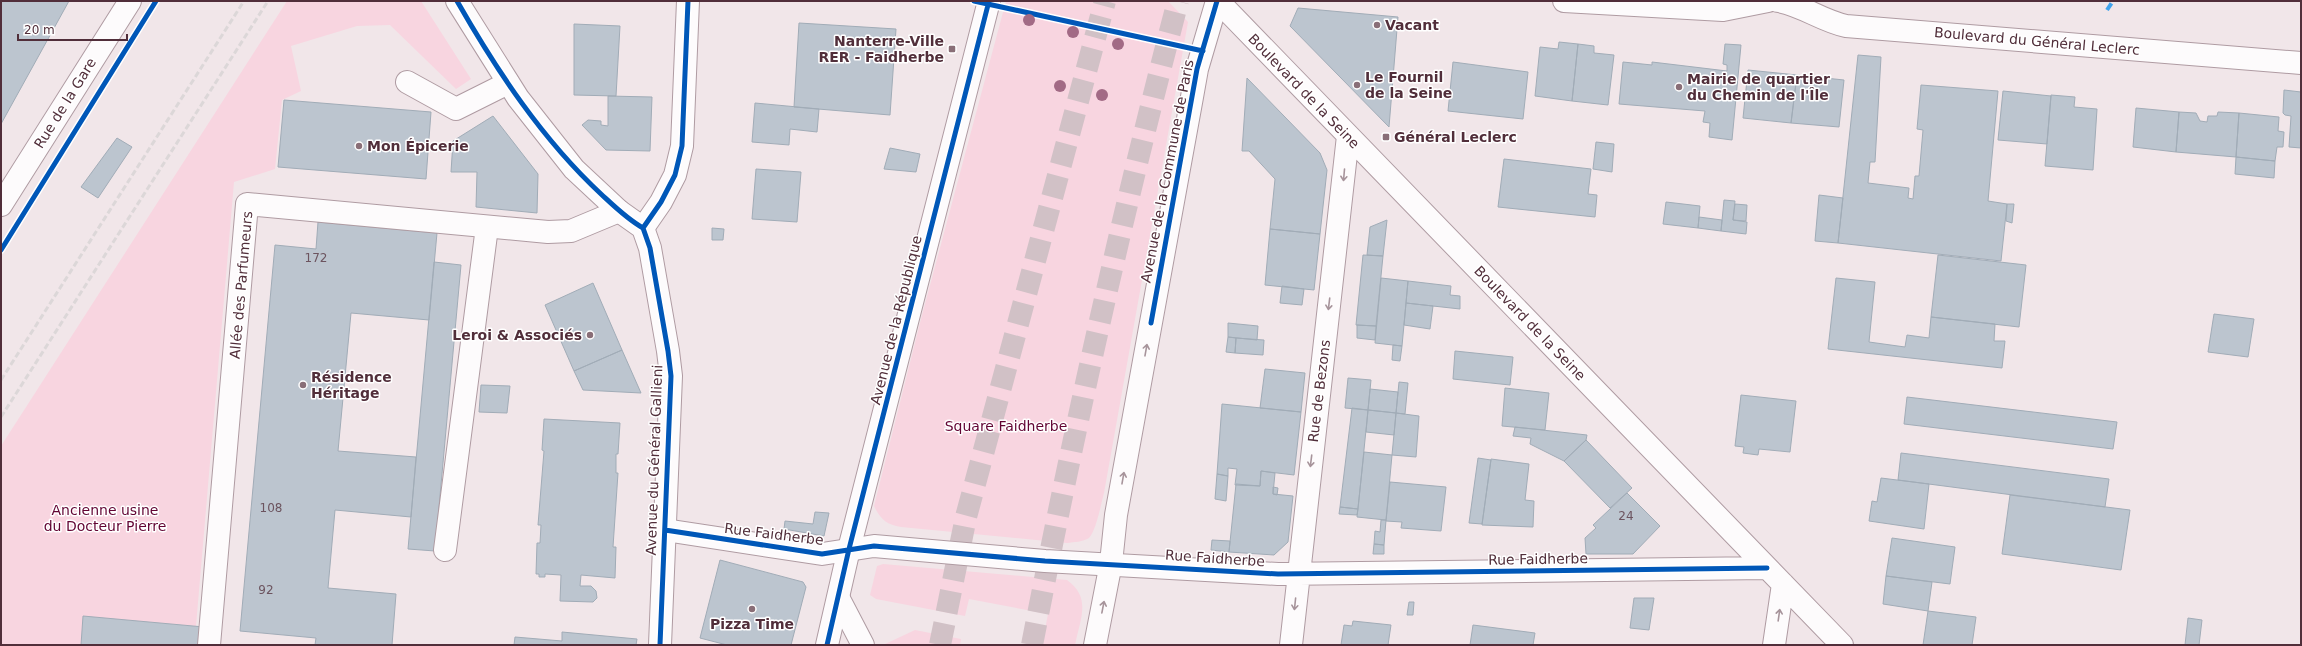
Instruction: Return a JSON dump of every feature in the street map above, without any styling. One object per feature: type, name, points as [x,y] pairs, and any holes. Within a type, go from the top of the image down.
[{"type":"street","name":"Rue de la Gare","points":[[1,205],[130,1]]},
{"type":"street","points":[[457,1],[518,98],[574,169],[619,211],[643,228],[661,202],[675,175],[682,146],[688,1]]},
{"type":"street","name":"Avenue de la République","points":[[827,645],[849,549],[989,1]]},
{"type":"street","name":"Boulevard de la Seine","points":[[1218,1],[1842,645]]},
{"type":"street","name":"Avenue de la Commune de Paris","points":[[1095,645],[1112,563],[1118,507],[1197,69],[1218,1]]},
{"type":"street","points":[[1564,1],[1723,10],[1768,1]]},
{"type":"street","name":"Boulevard du Général Leclerc","points":[[1778,1],[1793,4],[1832,23],[1846,26],[2301,63]]},
{"type":"street","points":[[407,82],[456,109],[508,83]]},
{"type":"street","name":"Rue de Bezons","points":[[1291,645],[1348,136]]},
{"type":"street","name":"Allée des Parfumeurs","points":[[209,645],[247,204],[548,232],[570,231],[619,211]]},
{"type":"street","points":[[445,550],[487,227]]},
{"type":"street","name":"Avenue du Général Gallieni","points":[[643,228],[650,248],[668,351],[670,376],[660,645]]},
{"type":"street","name":"Rue Faidherbe","points":[[665,530],[822,554],[874,546],[1045,561],[1112,563],[1298,574],[1767,568]]},
{"type":"street","points":[[1774,645],[1783,584]]},
{"type":"street","points":[[839,598],[863,645]]},
{"type":"green space","name":"Ancienne usine du Docteur Pierre","points":[[287,1],[421,1],[471,79],[456,89],[390,25],[357,26],[291,46],[301,91],[282,100],[275,169],[234,182],[196,626],[83,617],[81,645],[1,645],[1,446]]},
{"type":"green space","name":"Square Faidherbe","points":[[1006,1],[1168,1],[1188,22],[1104,493],[1092,535],[1081,541],[1067,543],[901,527],[884,521],[874,506],[921,319]]},
{"type":"green space","points":[[883,564],[1067,580],[1080,594],[1082,602],[1081,618],[1075,645],[1042,645],[1048,614],[969,599],[965,616],[876,599],[870,595],[877,566]]},
{"type":"green space","points":[[915,630],[961,639],[960,645],[883,645]]},
{"type":"building","points":[[1,1],[69,1],[1,124]]},
{"type":"building","points":[[1298,8],[1398,17],[1389,127],[1290,26]]},
{"type":"building","points":[[799,23],[896,29],[890,115],[794,107]]},
{"type":"building","points":[[574,24],[620,26],[616,96],[574,95]]},
{"type":"building","points":[[1559,42],[1578,44],[1572,101],[1535,96],[1540,47],[1558,49]]},
{"type":"building","points":[[1578,44],[1594,46],[1594,53],[1614,55],[1608,105],[1572,101]]},
{"type":"building","name":"Mairie de quartier du Chemin de l'Île","points":[[1725,44],[1741,45],[1732,140],[1709,137],[1710,123],[1703,122],[1705,111],[1619,104],[1623,62],[1652,65],[1652,62],[1727,71],[1727,65],[1723,64]]},
{"type":"building","points":[[1858,55],[1881,57],[1875,162],[1870,162],[1868,183],[1909,188],[1908,198],[1913,199],[1915,176],[1919,176],[1923,130],[1917,129],[1921,85],[1998,91],[1988,201],[2007,204],[2001,261],[1838,243]]},
{"type":"building","points":[[1453,62],[1528,72],[1523,119],[1448,111]]},
{"type":"building","points":[[1748,70],[1797,75],[1791,123],[1743,118]]},
{"type":"building","points":[[1797,75],[1844,80],[1839,127],[1791,123]]},
{"type":"building","points":[[1247,78],[1320,153],[1327,170],[1320,234],[1270,229],[1275,179],[1249,151],[1242,151]]},
{"type":"building","points":[[2284,90],[2301,92],[2301,148],[2289,147],[2291,116],[2283,113]]},
{"type":"building","points":[[2003,91],[2051,96],[2047,144],[1998,140]]},
{"type":"building","points":[[2051,95],[2075,97],[2074,107],[2097,109],[2093,170],[2045,166]]},
{"type":"building","points":[[608,96],[652,97],[650,151],[606,150],[582,125],[588,120],[601,121],[601,125],[608,126]]},
{"type":"building","points":[[284,100],[431,112],[426,179],[278,167]]},
{"type":"building","points":[[755,103],[819,109],[817,132],[790,129],[789,145],[752,142]]},
{"type":"building","points":[[2136,108],[2179,112],[2176,152],[2133,147]]},
{"type":"building","points":[[2179,112],[2196,113],[2200,121],[2207,122],[2208,116],[2217,116],[2218,112],[2239,113],[2236,157],[2176,152]]},
{"type":"building","points":[[2239,113],[2279,117],[2278,131],[2284,132],[2283,147],[2277,147],[2275,161],[2236,157]]},
{"type":"building","points":[[493,116],[538,174],[537,213],[476,207],[477,172],[451,172],[453,141]]},
{"type":"building","points":[[117,138],[132,147],[98,198],[81,187]]},
{"type":"building","points":[[1596,142],[1614,144],[1612,172],[1593,169]]},
{"type":"building","points":[[890,148],[920,154],[916,172],[884,169]]},
{"type":"building","points":[[2236,157],[2275,161],[2274,178],[2235,174]]},
{"type":"building","points":[[1504,159],[1591,169],[1588,194],[1597,195],[1595,217],[1498,207]]},
{"type":"building","points":[[756,169],[801,172],[797,222],[752,219]]},
{"type":"building","points":[[1819,195],[1843,198],[1838,243],[1815,241]]},
{"type":"building","points":[[1724,200],[1735,201],[1733,220],[1747,222],[1746,234],[1721,231]]},
{"type":"building","points":[[1666,202],[1700,206],[1698,228],[1663,224]]},
{"type":"building","points":[[1735,204],[1747,205],[1746,221],[1733,220]]},
{"type":"building","points":[[2007,204],[2014,204],[2012,223],[2006,221]]},
{"type":"building","points":[[1699,217],[1722,220],[1721,231],[1698,228]]},
{"type":"building","points":[[1387,220],[1383,256],[1367,255],[1370,227]]},
{"type":"building","name":"Résidence Héritage","points":[[318,222],[437,233],[429,320],[351,313],[338,451],[416,457],[411,517],[335,510],[328,588],[396,594],[392,645],[315,645],[316,638],[240,631],[275,245],[316,249]]},
{"type":"building","points":[[712,228],[724,229],[723,240],[712,240]]},
{"type":"building","points":[[1270,229],[1320,234],[1314,290],[1265,285]]},
{"type":"building","points":[[1363,255],[1383,256],[1376,326],[1356,325]]},
{"type":"building","points":[[1938,255],[2026,265],[2019,327],[1931,317]]},
{"type":"building","points":[[434,262],[461,265],[435,551],[408,549]]},
{"type":"building","points":[[1381,278],[1408,281],[1402,346],[1375,343]]},
{"type":"building","points":[[1836,278],[1875,282],[1869,342],[1905,347],[1907,335],[1929,338],[1931,317],[1995,324],[1994,341],[2005,341],[2002,368],[1828,349]]},
{"type":"building","points":[[1408,281],[1451,286],[1450,295],[1460,296],[1460,309],[1406,303]]},
{"type":"building","points":[[593,283],[622,350],[574,371],[545,305]]},
{"type":"building","points":[[1282,286],[1304,289],[1302,305],[1280,303]]},
{"type":"building","points":[[1406,303],[1433,306],[1430,329],[1404,325]]},
{"type":"building","points":[[2214,314],[2254,319],[2248,357],[2208,352]]},
{"type":"building","points":[[1228,323],[1258,326],[1257,340],[1228,337]]},
{"type":"building","points":[[1357,325],[1376,326],[1375,340],[1357,338]]},
{"type":"building","points":[[1228,337],[1236,338],[1235,353],[1226,352]]},
{"type":"building","points":[[1236,338],[1264,340],[1263,355],[1235,353]]},
{"type":"building","points":[[1393,345],[1402,346],[1400,361],[1392,360]]},
{"type":"building","points":[[622,350],[641,393],[583,390],[574,371]]},
{"type":"building","points":[[1455,351],[1513,357],[1510,385],[1453,379]]},
{"type":"building","points":[[1265,369],[1305,373],[1301,412],[1260,408]]},
{"type":"building","points":[[1348,378],[1371,380],[1368,410],[1345,408]]},
{"type":"building","points":[[1399,382],[1408,383],[1405,414],[1396,413]]},
{"type":"building","points":[[481,385],[510,386],[507,413],[479,412]]},
{"type":"building","points":[[1505,388],[1549,393],[1545,430],[1502,426]]},
{"type":"building","points":[[1370,389],[1398,392],[1396,413],[1368,410]]},
{"type":"building","points":[[1741,395],[1796,401],[1790,452],[1759,449],[1758,455],[1743,453],[1744,447],[1735,446]]},
{"type":"building","points":[[1907,397],[2117,422],[2113,449],[1904,424]]},
{"type":"building","points":[[1222,404],[1301,412],[1294,475],[1261,471],[1260,486],[1235,485],[1237,469],[1228,468],[1228,476],[1217,474]]},
{"type":"building","points":[[1352,408],[1368,410],[1358,509],[1340,507]]},
{"type":"building","points":[[1368,410],[1396,413],[1394,435],[1366,432]]},
{"type":"building","points":[[1396,413],[1419,416],[1416,457],[1392,455]]},
{"type":"building","points":[[544,419],[620,423],[618,454],[616,454],[616,473],[618,473],[613,547],[616,547],[615,578],[581,575],[580,586],[591,586],[596,591],[597,598],[593,602],[560,601],[561,575],[545,574],[545,577],[539,577],[539,574],[536,574],[537,543],[540,543],[541,525],[538,525],[544,451],[542,450]]},
{"type":"building","points":[[1515,427],[1587,435],[1586,440],[1564,461],[1530,444],[1531,438],[1513,436]]},
{"type":"building","points":[[1586,440],[1632,488],[1610,508],[1564,461]]},
{"type":"building","points":[[1364,452],[1392,455],[1386,520],[1357,517]]},
{"type":"building","points":[[1901,453],[2109,479],[2105,507],[1898,480]]},
{"type":"building","points":[[1478,458],[1491,460],[1482,524],[1469,523]]},
{"type":"building","points":[[1491,459],[1529,464],[1525,500],[1534,501],[1533,527],[1482,525]]},
{"type":"building","points":[[1261,471],[1275,473],[1273,494],[1293,496],[1288,542],[1274,555],[1229,552],[1236,484],[1260,486]]},
{"type":"building","points":[[1217,474],[1228,476],[1226,501],[1215,499]]},
{"type":"building","points":[[1881,478],[1929,484],[1924,529],[1869,521],[1872,501],[1877,502]]},
{"type":"building","points":[[1390,482],[1446,487],[1441,531],[1401,528],[1402,522],[1386,521]]},
{"type":"building","points":[[1273,487],[1278,488],[1277,495],[1273,494]]},
{"type":"building","points":[[1627,493],[1660,526],[1633,554],[1586,554],[1585,538],[1596,528],[1593,525]]},
{"type":"building","points":[[2010,495],[2130,510],[2121,570],[2002,554]]},
{"type":"building","points":[[1340,507],[1358,509],[1357,515],[1339,514]]},
{"type":"building","points":[[815,512],[829,513],[824,536],[784,529],[785,521],[813,524]]},
{"type":"building","points":[[1381,520],[1386,520],[1384,545],[1374,544],[1375,531],[1380,532]]},
{"type":"building","points":[[1892,538],[1955,547],[1950,584],[1886,576]]},
{"type":"building","points":[[1212,540],[1230,541],[1229,552],[1211,550]]},
{"type":"building","points":[[1374,544],[1384,545],[1384,554],[1373,554]]},
{"type":"building","points":[[720,560],[803,582],[806,587],[791,645],[727,645],[700,638]]},
{"type":"building","points":[[1886,576],[1932,582],[1928,611],[1883,604]]},
{"type":"building","points":[[1634,598],[1654,598],[1649,630],[1630,628]]},
{"type":"building","points":[[1409,602],[1414,602],[1413,615],[1407,615]]},
{"type":"building","points":[[1928,611],[1976,617],[1972,645],[1923,645]]},
{"type":"building","points":[[83,616],[204,627],[203,645],[81,645]]},
{"type":"building","points":[[2188,618],[2202,620],[2199,645],[2185,645]]},
{"type":"building","points":[[1353,621],[1391,625],[1388,645],[1341,645],[1344,625],[1352,626]]},
{"type":"building","points":[[1473,625],[1535,633],[1533,645],[1470,645]]},
{"type":"building","points":[[562,632],[637,639],[636,645],[514,645],[515,637],[562,641]]},
{"type":"tunnel","points":[[940,645],[966,517],[1105,1]]},
{"type":"tunnel","points":[[1032,645],[1082,402],[1118,241],[1178,1]]},
{"type":"railway","points":[[1,380],[244,1]]},
{"type":"railway","points":[[1,417],[268,1]]},
{"type":"marked path","points":[[2107,10],[2113,1]]},
{"type":"cycle path","points":[[1,250],[156,1]]},
{"type":"cycle path","points":[[457,1],[488,53],[540,127],[559,150],[601,194],[616,208],[643,228]]},
{"type":"cycle path","points":[[643,228],[661,202],[675,175],[682,146],[688,1]]},
{"type":"cycle path","points":[[974,1],[1203,51]]},
{"type":"cycle path","points":[[827,645],[849,549],[989,1]]},
{"type":"cycle path","points":[[1151,323],[1197,69],[1217,1]]},
{"type":"cycle path","points":[[643,228],[650,248],[671,376],[660,645]]},
{"type":"cycle path","points":[[665,530],[822,554],[874,546],[1045,561],[1278,574],[1767,568]]},
{"type":"place","name":"Vacant","points":[[1377,25]]},
{"type":"place","name":"Nanterre-Ville RER - Faidherbe","points":[[952,49]]},
{"type":"place","name":"Le Fournil de la Seine","points":[[1357,85]]},
{"type":"place","name":"Mairie de quartier du Chemin de l'Île","points":[[1679,87]]},
{"type":"place","name":"Général Leclerc","points":[[1386,137]]},
{"type":"place","name":"Mon Épicerie","points":[[359,146]]},
{"type":"place","name":"Leroi & Associés","points":[[590,335]]},
{"type":"place","name":"Résidence Héritage","points":[[303,385]]},
{"type":"place","name":"Pizza Time","points":[[752,609]]}]
